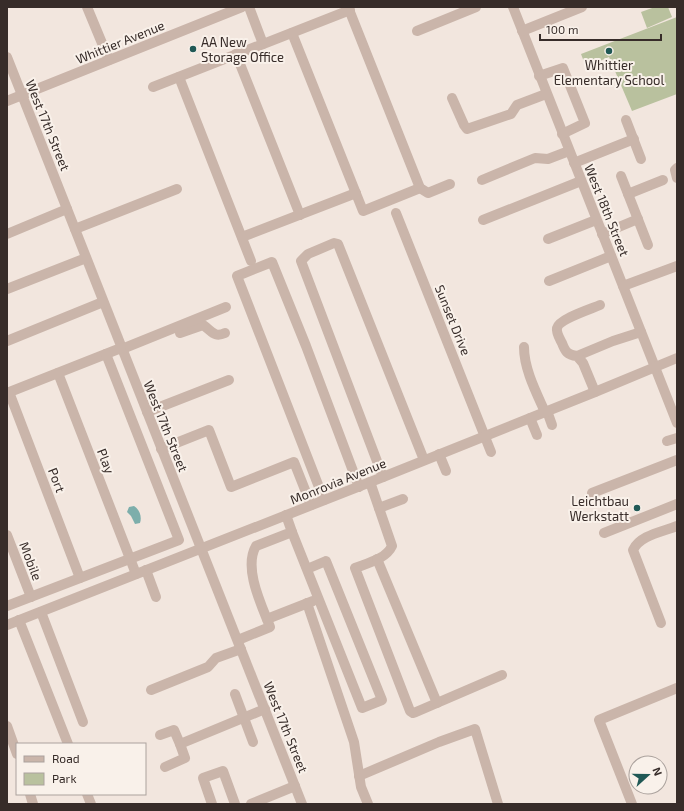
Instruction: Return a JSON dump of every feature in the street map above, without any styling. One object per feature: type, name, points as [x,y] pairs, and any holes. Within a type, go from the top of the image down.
[{"type":"street","points":[[87,7],[109,60]]},
{"type":"street","name":"Whittier Avenue","points":[[7,101],[229,9],[242,7]]},
{"type":"street","points":[[249,7],[263,44]]},
{"type":"street","points":[[417,31],[476,7]]},
{"type":"street","name":"West 18th Street","points":[[512,7],[677,423]]},
{"type":"street","points":[[522,31],[582,7]]},
{"type":"street","points":[[153,87],[292,33],[349,8],[420,188],[428,193],[450,184]]},
{"type":"street","points":[[292,33],[363,210],[420,188]]},
{"type":"street","points":[[236,54],[300,215]]},
{"type":"street","name":"West 17th Street","points":[[7,57],[302,804]]},
{"type":"street","points":[[540,76],[563,68],[585,123],[562,134]]},
{"type":"street","points":[[179,77],[251,261]]},
{"type":"street","points":[[452,98],[467,129],[511,114],[517,105],[546,94]]},
{"type":"street","points":[[626,120],[641,159]]},
{"type":"street","points":[[574,163],[634,139]]},
{"type":"street","points":[[482,180],[535,158],[548,159],[569,151]]},
{"type":"street","points":[[677,168],[675,173],[677,178]]},
{"type":"street","points":[[621,176],[648,245]]},
{"type":"street","points":[[628,194],[663,180]]},
{"type":"street","points":[[483,220],[581,181]]},
{"type":"street","points":[[75,229],[177,188]]},
{"type":"street","points":[[242,237],[356,193]]},
{"type":"street","points":[[7,234],[67,209]]},
{"type":"street","name":"Sunset Drive","points":[[396,213],[491,452]]},
{"type":"street","points":[[602,234],[638,219]]},
{"type":"street","points":[[548,239],[596,220]]},
{"type":"street","points":[[383,477],[301,261],[308,254],[334,243],[338,244],[424,460]]},
{"type":"street","points":[[549,281],[611,256]]},
{"type":"street","points":[[7,289],[86,258]]},
{"type":"street","points":[[324,500],[236,276],[272,262],[359,486]]},
{"type":"street","points":[[623,286],[677,266]]},
{"type":"street","points":[[7,340],[103,302]]},
{"type":"street","points":[[600,305],[561,321],[557,327],[557,332],[565,352],[570,356],[577,356],[613,341],[641,332]]},
{"type":"street","points":[[122,350],[226,307]]},
{"type":"street","points":[[8,392],[106,354],[201,325],[219,336],[225,333]]},
{"type":"street","points":[[524,347],[525,358],[530,374],[552,425]]},
{"type":"street","points":[[7,606],[179,540],[106,354]]},
{"type":"street","points":[[577,356],[583,363],[595,392]]},
{"type":"street","name":"Monrovia Avenue","points":[[7,625],[383,477],[677,358]]},
{"type":"street","name":"Play","points":[[58,372],[136,574]]},
{"type":"street","points":[[147,412],[229,380]]},
{"type":"street","name":"Port","points":[[8,392],[80,578]]},
{"type":"street","points":[[530,418],[537,435]]},
{"type":"street","points":[[161,449],[209,430],[231,487],[294,462],[311,505]]},
{"type":"street","points":[[439,454],[446,471]]},
{"type":"street","points":[[592,493],[677,460]]},
{"type":"street","points":[[370,482],[392,546],[386,554],[355,568],[410,711],[413,713],[502,675]]},
{"type":"street","points":[[379,508],[403,499]]},
{"type":"street","points":[[604,533],[677,504]]},
{"type":"street","points":[[286,515],[292,532],[362,708],[382,700],[326,561],[307,569]]},
{"type":"street","points":[[661,623],[633,550],[636,544],[647,537],[677,526]]},
{"type":"street","points":[[151,690],[208,667],[216,658],[270,627],[258,598],[252,576],[255,549],[256,546],[292,532]]},
{"type":"street","name":"Mobile","points":[[7,535],[31,597]]},
{"type":"street","points":[[377,559],[437,703]]},
{"type":"street","points":[[146,570],[156,597]]},
{"type":"street","points":[[267,619],[318,598]]},
{"type":"street","points":[[307,603],[354,742],[361,787],[368,804]]},
{"type":"street","points":[[41,612],[84,722]]},
{"type":"street","points":[[19,620],[68,743]]},
{"type":"street","points":[[632,804],[599,720],[677,688]]},
{"type":"street","points":[[235,694],[253,742]]},
{"type":"street","points":[[180,744],[265,709]]},
{"type":"street","points":[[7,726],[16,751]]},
{"type":"street","points":[[359,776],[439,742],[475,729],[498,804]]},
{"type":"street","points":[[160,735],[174,730],[185,758],[165,767]]},
{"type":"street","points":[[212,804],[203,778],[223,771],[236,804]]},
{"type":"street","points":[[251,804],[295,786]]},
{"type":"green space","points":[[655,7],[668,7],[672,17],[647,28],[641,12]]},
{"type":"green space","points":[[677,17],[677,94],[632,111],[609,57],[586,67],[581,54]]},
{"type":"water","points":[[134,506],[139,512],[141,518],[140,523],[135,524],[127,512],[129,507]]},
{"type":"place","name":"AA New Storage Office","points":[[193,49]]},
{"type":"place","name":"Whittier Elementary School","points":[[609,51]]},
{"type":"place","name":"Leichtbau Werkstatt","points":[[637,508]]}]
